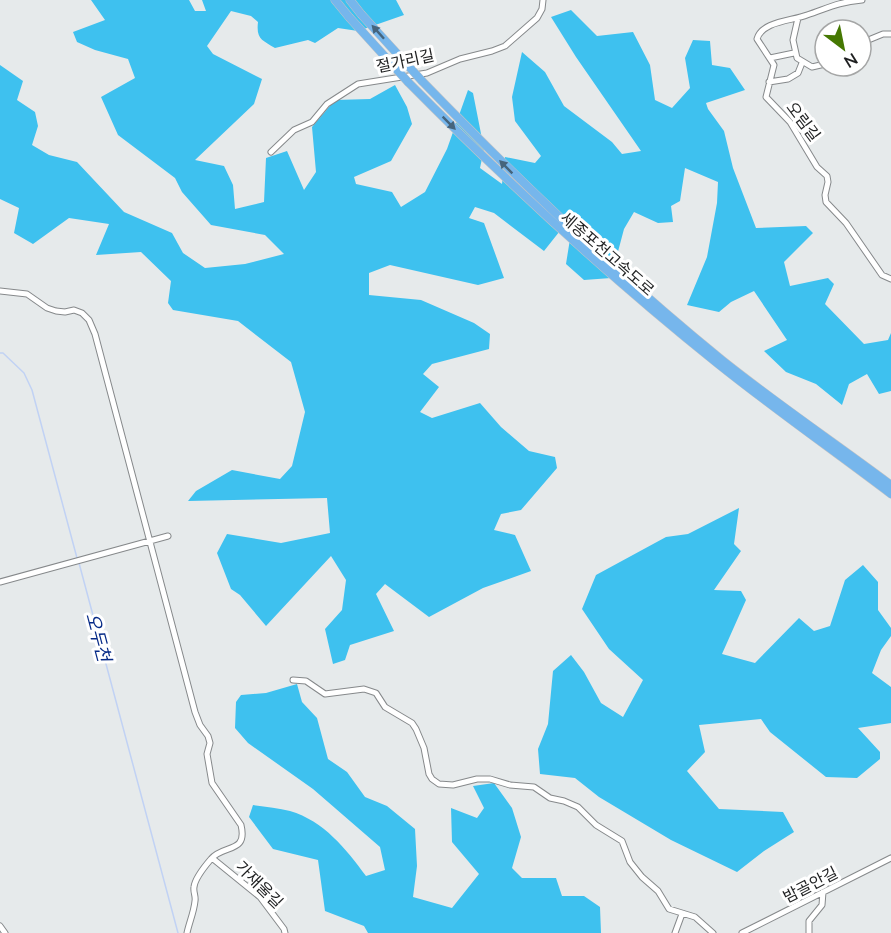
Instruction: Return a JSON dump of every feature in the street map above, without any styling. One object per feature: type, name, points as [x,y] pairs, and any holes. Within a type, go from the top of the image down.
[{"type":"highway","name":"세종포천고속도로","points":[[335,0],[408,82],[542,213],[632,293],[744,384],[891,494]]},
{"type":"highway","name":"세종포천고속도로","points":[[350,0],[422,81],[541,200],[688,332],[765,393],[891,484]]},
{"type":"street","name":"절가리길","points":[[271,152],[294,130],[312,122],[327,104],[358,84],[427,73],[460,59],[505,46],[537,18],[541,13],[543,0]]},
{"type":"street","name":"오림길","points":[[862,0],[834,4],[798,18],[774,24],[757,36],[758,43],[770,58],[774,69],[766,97],[790,122],[817,167],[828,178],[826,202],[846,223],[882,275],[891,279]]},
{"type":"street","points":[[798,18],[792,40],[794,53],[802,63],[813,67]]},
{"type":"street","points":[[873,38],[891,34]]},
{"type":"street","points":[[770,58],[794,53]]},
{"type":"street","points":[[770,82],[788,79],[798,73],[802,63]]},
{"type":"street","points":[[0,291],[27,294],[47,308],[65,312],[74,310],[82,313],[89,320],[95,333],[195,712],[210,743],[207,754],[212,783],[241,825],[243,833],[241,841],[235,847],[212,858],[195,882],[195,904],[187,933]]},
{"type":"street","points":[[0,582],[168,536]]},
{"type":"street","points":[[293,680],[312,683],[325,694],[364,689],[376,693],[385,707],[406,719],[416,729],[424,748],[429,774],[439,784],[453,785],[477,779],[490,779],[510,785],[534,787],[549,798],[578,807],[596,825],[618,837],[636,870],[658,891],[669,909],[695,917],[713,933]]},
{"type":"street","name":"가재울길","points":[[212,858],[260,897],[285,933]]},
{"type":"street","name":"밤골안길","points":[[742,933],[891,858]]},
{"type":"street","points":[[809,933],[809,921],[822,905],[823,892]]},
{"type":"street","points":[[675,933],[682,914]]},
{"type":"street","points":[[0,926],[5,933]]},
{"type":"shaded area","points":[[91,0],[189,0],[195,11],[206,11],[202,0],[396,0],[404,15],[358,31],[338,28],[315,43],[308,40],[275,48],[259,36],[258,22],[251,16],[231,11],[207,46],[213,54],[262,79],[254,104],[195,160],[224,166],[233,185],[235,209],[264,202],[266,158],[287,151],[304,190],[316,172],[312,127],[335,100],[370,99],[395,85],[407,107],[412,124],[391,161],[354,177],[356,184],[392,192],[401,207],[425,192],[447,149],[468,90],[473,93],[484,149],[480,168],[502,184],[505,157],[535,163],[541,156],[515,121],[512,97],[522,52],[545,72],[564,106],[612,142],[622,154],[641,151],[551,17],[571,10],[597,36],[633,32],[650,65],[655,100],[672,108],[690,88],[685,58],[693,40],[710,41],[712,65],[730,68],[745,90],[706,103],[724,131],[733,168],[756,228],[806,226],[813,233],[784,262],[790,286],[828,278],[834,284],[825,304],[864,344],[888,340],[891,333],[891,391],[879,394],[867,374],[849,384],[842,405],[816,384],[786,372],[764,351],[787,340],[754,291],[731,302],[719,312],[687,305],[707,257],[717,203],[718,182],[685,168],[680,201],[671,206],[673,222],[658,223],[634,212],[624,229],[611,278],[584,280],[566,264],[570,239],[567,222],[544,251],[494,213],[475,207],[469,218],[484,223],[504,278],[478,285],[390,265],[369,273],[369,295],[421,300],[474,323],[490,334],[489,349],[432,364],[423,374],[439,387],[420,412],[432,418],[480,403],[501,427],[529,451],[555,457],[557,468],[521,510],[501,514],[494,530],[515,535],[531,571],[483,588],[429,617],[385,584],[376,594],[394,631],[350,645],[345,660],[333,664],[325,629],[342,610],[346,580],[331,556],[266,626],[240,595],[231,589],[217,553],[227,534],[281,543],[330,533],[327,498],[188,501],[196,491],[232,470],[280,479],[292,466],[305,412],[291,362],[238,321],[173,310],[168,303],[171,281],[141,252],[96,255],[109,224],[69,218],[33,244],[14,233],[19,208],[0,199],[0,65],[23,81],[17,100],[35,112],[38,126],[32,145],[49,155],[77,162],[124,212],[172,233],[183,253],[205,268],[245,264],[284,254],[265,235],[211,225],[182,192],[175,178],[118,135],[101,97],[135,78],[128,59],[95,50],[77,42],[73,32],[105,20]]},
{"type":"shaded area","points":[[739,508],[734,544],[741,551],[714,590],[741,591],[746,600],[722,654],[755,663],[799,618],[814,631],[830,626],[845,580],[863,565],[878,582],[878,610],[891,628],[891,636],[881,650],[872,673],[891,687],[891,723],[858,728],[880,752],[880,759],[857,778],[826,777],[770,732],[761,719],[699,725],[705,752],[687,771],[719,809],[783,812],[794,832],[737,872],[671,840],[599,797],[575,778],[540,774],[538,749],[548,724],[553,671],[571,655],[584,672],[601,703],[623,717],[643,680],[609,649],[582,609],[596,575],[666,537],[688,534]]},
{"type":"shaded area","points":[[297,684],[302,702],[317,718],[328,759],[347,772],[365,797],[387,806],[415,829],[417,866],[413,897],[452,908],[479,874],[452,842],[451,808],[477,818],[484,808],[473,786],[494,783],[512,808],[521,837],[512,868],[522,878],[556,878],[562,896],[584,896],[600,907],[601,933],[368,933],[364,926],[325,911],[318,860],[273,849],[249,817],[253,805],[290,811],[313,822],[342,846],[366,876],[385,870],[380,847],[313,789],[248,743],[235,728],[236,702],[241,695],[266,693]]},
{"type":"waterway","name":"오두천","points":[[0,353],[3,353],[24,373],[32,390],[77,558]]},
{"type":"waterway","name":"오두천","points":[[79,563],[178,933]]}]
